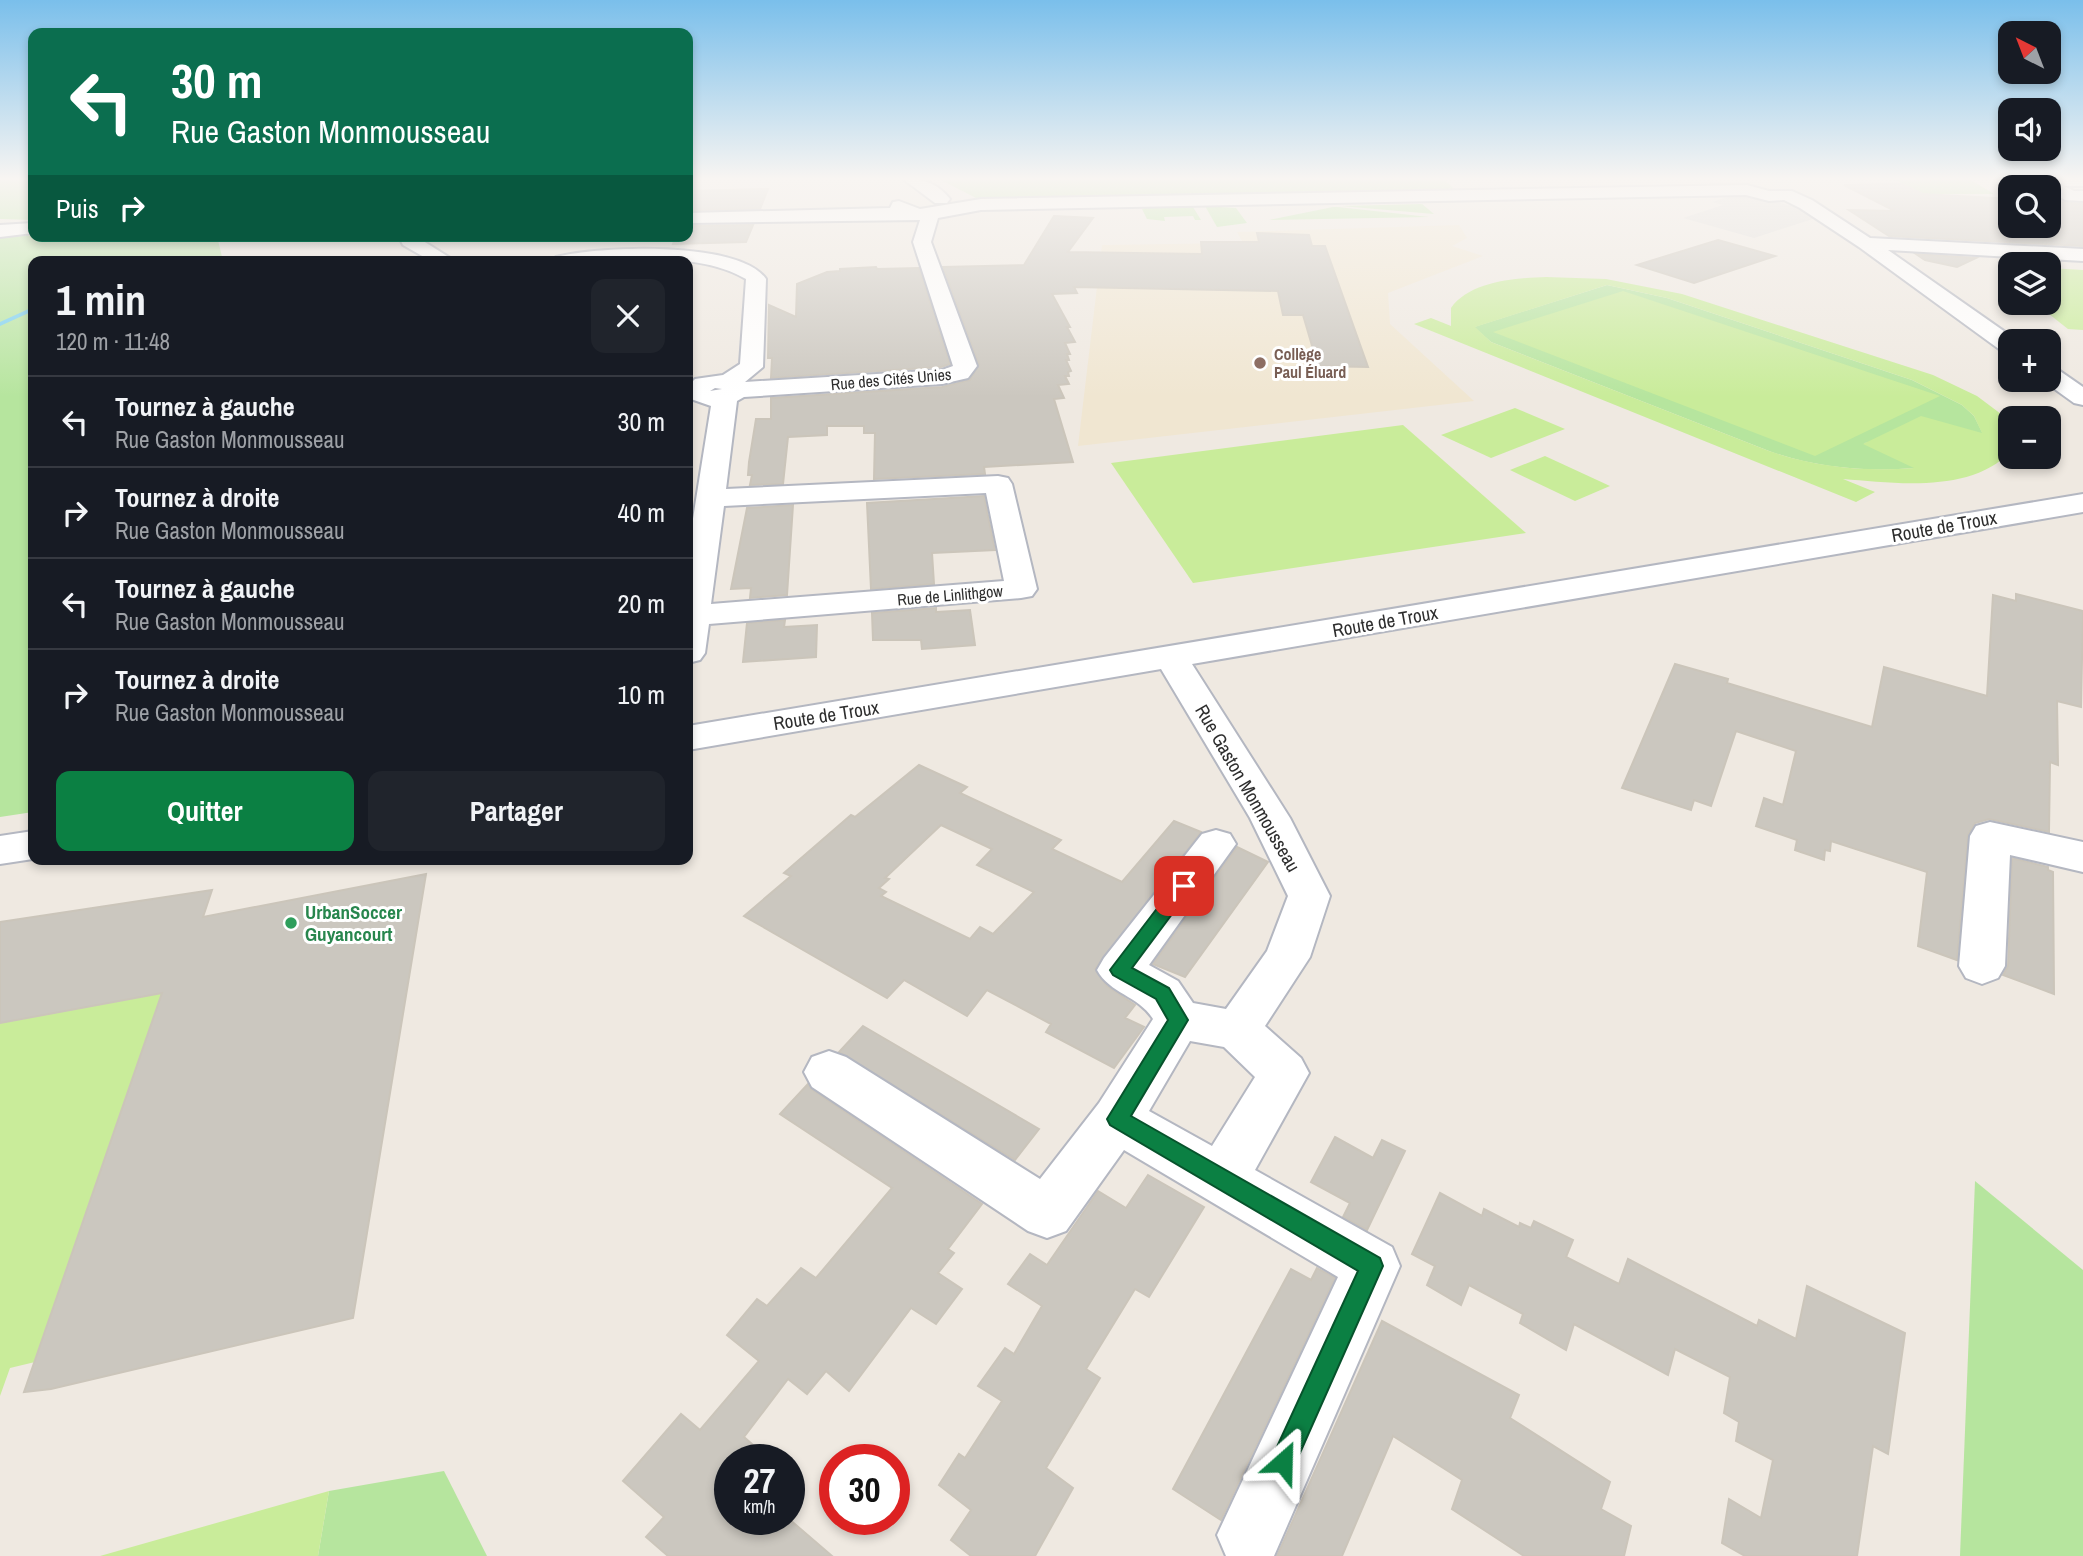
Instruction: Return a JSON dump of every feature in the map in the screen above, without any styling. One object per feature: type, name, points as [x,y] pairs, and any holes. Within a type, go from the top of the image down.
[{"type":"street","name":"Rue des Cités Unies","points":[[730,390],[943,377],[960,373],[965,366],[925,252]]},
{"type":"street","points":[[1879,252],[1998,338]]},
{"type":"street","points":[[2022,252],[2083,255]]},
{"type":"street","points":[[693,259],[724,264],[752,274],[756,279],[751,367],[730,390],[693,621]]},
{"type":"street","points":[[2061,382],[2083,398]]},
{"type":"street","points":[[693,388],[709,383],[730,390]]},
{"type":"street","name":"Rue de Linlithgow","points":[[694,615],[1021,589],[998,484],[712,498]]},
{"type":"street","name":"Route de Troux","points":[[693,737],[2083,503]]},
{"type":"street","name":"Rue Gaston Monmousseau","points":[[1171,657],[1270,818],[1309,895],[1287,957],[1237,1030]]},
{"type":"street","points":[[1982,965],[1990,836],[2083,857]]},
{"type":"street","points":[[1178,1020],[1163,994],[1120,970],[1216,844]]},
{"type":"street","points":[[0,850],[28,846]]},
{"type":"street","points":[[1178,1020],[1237,1030],[1284,1073],[1221,1180]]},
{"type":"street","points":[[829,1072],[1047,1213],[1117,1119],[1178,1020]]},
{"type":"street","points":[[1117,1119],[1372,1266],[1250,1535]]},
{"type":"shaded area","name":"Collège Paul Éluard","points":[[1101,252],[1469,252],[1483,256],[1388,293],[1390,324],[1474,401],[1078,446]]},
{"type":"green space","points":[[0,252],[221,252],[222,256],[28,256],[28,813],[0,817]]},
{"type":"green space","points":[[2061,269],[2083,270],[2083,330],[2068,329],[2050,315],[2061,315]]},
{"type":"green space","points":[[1546,277],[1606,279],[1682,294],[1933,375],[1977,396],[1998,412],[1998,462],[1975,474],[1932,483],[1843,479],[1875,492],[1856,502],[1414,324],[1431,318],[1451,326],[1451,308],[1459,299],[1481,287],[1508,280]],"holes":[[[1607,285],[1667,298],[1912,380],[1962,405],[1974,416],[1982,433],[1921,416],[1863,444],[1914,468],[1859,469],[1804,461],[1769,451],[1491,342],[1475,327]]]},
{"type":"green space","points":[[1607,285],[1667,298],[1912,380],[1962,405],[1974,416],[1983,434],[1864,443],[1916,468],[1860,469],[1823,465],[1769,451],[1491,342],[1474,327]]},
{"type":"green space","points":[[1623,291],[1940,396],[1815,456],[1493,332]]},
{"type":"green space","points":[[1515,408],[1565,429],[1491,458],[1441,435]]},
{"type":"green space","points":[[1403,425],[1526,533],[1193,583],[1111,463]]},
{"type":"green space","points":[[1545,456],[1610,486],[1575,501],[1510,470]]},
{"type":"green space","points":[[162,993],[35,1362],[10,1368],[0,1396],[0,1023]]},
{"type":"green space","points":[[1975,1181],[2083,1270],[2083,1556],[1960,1556]]},
{"type":"green space","points":[[444,1471],[487,1556],[318,1556],[329,1491]]},
{"type":"green space","points":[[329,1491],[318,1556],[100,1556]]},
{"type":"building","points":[[1032,252],[1202,254],[1202,252],[1327,252],[1368,367],[1318,366],[1303,315],[1283,315],[1278,291],[1074,287],[1077,293],[1052,294],[1075,342],[1065,343],[1070,354],[1067,354],[1069,360],[1066,360],[1071,371],[1068,372],[1069,376],[1065,376],[1069,384],[1058,385],[1064,398],[1054,399],[1073,462],[984,467],[985,474],[874,479],[875,433],[864,433],[864,426],[827,426],[827,435],[788,437],[783,484],[750,485],[752,475],[748,475],[749,462],[756,419],[771,419],[771,398],[942,387],[970,380],[979,365],[943,267],[1024,265]]},
{"type":"building","points":[[1680,252],[1759,252],[1775,256],[1694,283],[1637,265]]},
{"type":"building","points":[[1916,254],[1976,258],[1957,267],[1925,260]]},
{"type":"building","points":[[919,268],[950,364],[941,367],[771,378],[772,358],[768,358],[769,305],[796,317],[797,284],[840,269]]},
{"type":"building","points":[[984,496],[995,550],[932,553],[934,584],[871,589],[867,503]]},
{"type":"building","points":[[793,505],[787,595],[750,598],[751,588],[731,589],[747,508]]},
{"type":"building","points":[[2016,594],[2083,611],[2081,707],[2057,701],[2058,765],[2050,762],[2049,832],[1989,819],[1975,823],[1968,835],[1957,960],[1918,946],[1927,872],[1831,841],[1830,851],[1825,850],[1824,860],[1795,850],[1797,840],[1756,826],[1764,798],[1783,805],[1796,751],[1736,731],[1711,806],[1694,800],[1691,810],[1622,788],[1675,664],[1728,679],[1727,683],[1872,727],[1884,667],[1987,696],[1993,595],[2016,601]]},
{"type":"building","points":[[936,608],[936,612],[970,610],[975,645],[922,649],[921,640],[873,640],[872,613]]},
{"type":"building","points":[[785,620],[784,627],[817,625],[816,657],[743,662],[747,623]]},
{"type":"building","points":[[919,765],[967,787],[960,793],[1061,840],[1052,849],[1122,882],[1174,821],[1201,832],[1095,969],[1107,986],[1135,1005],[1125,1018],[1144,1027],[1114,1068],[1046,1032],[1051,1024],[987,990],[967,1016],[904,980],[887,998],[744,916],[791,876],[784,873],[851,815],[855,817]],"holes":[[[941,825],[992,849],[977,865],[1034,892],[993,934],[980,927],[970,939],[881,896],[886,892],[879,888],[889,879],[885,878]]]},
{"type":"building","points":[[1237,847],[1268,862],[1185,977],[1153,964]]},
{"type":"building","points":[[2012,858],[2048,867],[2048,870],[2053,872],[2054,994],[2003,975],[2008,966]]},
{"type":"building","points":[[426,874],[353,1318],[51,1389],[24,1392],[162,993],[0,1023],[0,922],[212,890],[203,917]]},
{"type":"building","points":[[863,1026],[1039,1129],[1015,1160],[839,1052]]},
{"type":"building","points":[[808,1084],[811,1089],[982,1204],[948,1249],[954,1253],[938,1273],[962,1289],[936,1324],[911,1308],[849,1391],[826,1371],[807,1394],[788,1379],[744,1437],[752,1444],[714,1444],[714,1535],[805,1535],[805,1533],[832,1556],[668,1556],[646,1537],[664,1517],[623,1481],[681,1414],[700,1430],[759,1361],[727,1335],[757,1299],[767,1306],[801,1268],[816,1278],[892,1188],[780,1114]]},
{"type":"building","points":[[1335,1137],[1373,1158],[1382,1140],[1405,1151],[1367,1230],[1343,1217],[1350,1203],[1311,1182]]},
{"type":"building","points":[[1148,1175],[1204,1207],[1149,1297],[1135,1289],[1086,1369],[1100,1378],[1046,1468],[1073,1488],[1035,1556],[971,1556],[951,1540],[971,1510],[939,1485],[959,1454],[965,1458],[1002,1401],[978,1386],[1005,1348],[1014,1354],[1042,1306],[1008,1284],[1030,1254],[1047,1265],[1098,1191],[1126,1208]]},
{"type":"building","points":[[1440,1193],[1482,1216],[1484,1209],[1519,1227],[1520,1223],[1531,1228],[1534,1221],[1573,1240],[1566,1257],[1619,1284],[1628,1259],[1757,1326],[1759,1320],[1796,1339],[1807,1286],[1905,1333],[1888,1454],[1873,1446],[1857,1556],[1745,1556],[1722,1543],[1729,1499],[1761,1518],[1773,1460],[1736,1441],[1739,1422],[1724,1413],[1730,1377],[1675,1349],[1668,1375],[1574,1324],[1566,1350],[1520,1323],[1523,1314],[1469,1285],[1461,1305],[1427,1285],[1435,1266],[1412,1254]]},
{"type":"building","points":[[1317,1268],[1335,1278],[1221,1520],[1173,1489],[1291,1269],[1311,1280]]},
{"type":"building","points":[[1382,1321],[1519,1395],[1510,1418],[1610,1482],[1601,1509],[1631,1526],[1624,1556],[1524,1556],[1452,1509],[1462,1480],[1393,1436],[1342,1556],[1277,1556]]},
{"type":"waterway","points":[[0,324],[28,311]]},
{"type":"place","name":"Collège Paul Éluard","points":[[1260,363]]},
{"type":"place","name":"UrbanSoccer Guyancourt","points":[[291,923]]},
{"type":"route","points":[[1184,886],[1120,970],[1163,994],[1178,1020],[1117,1119],[1372,1266],[1283,1462]]}]
